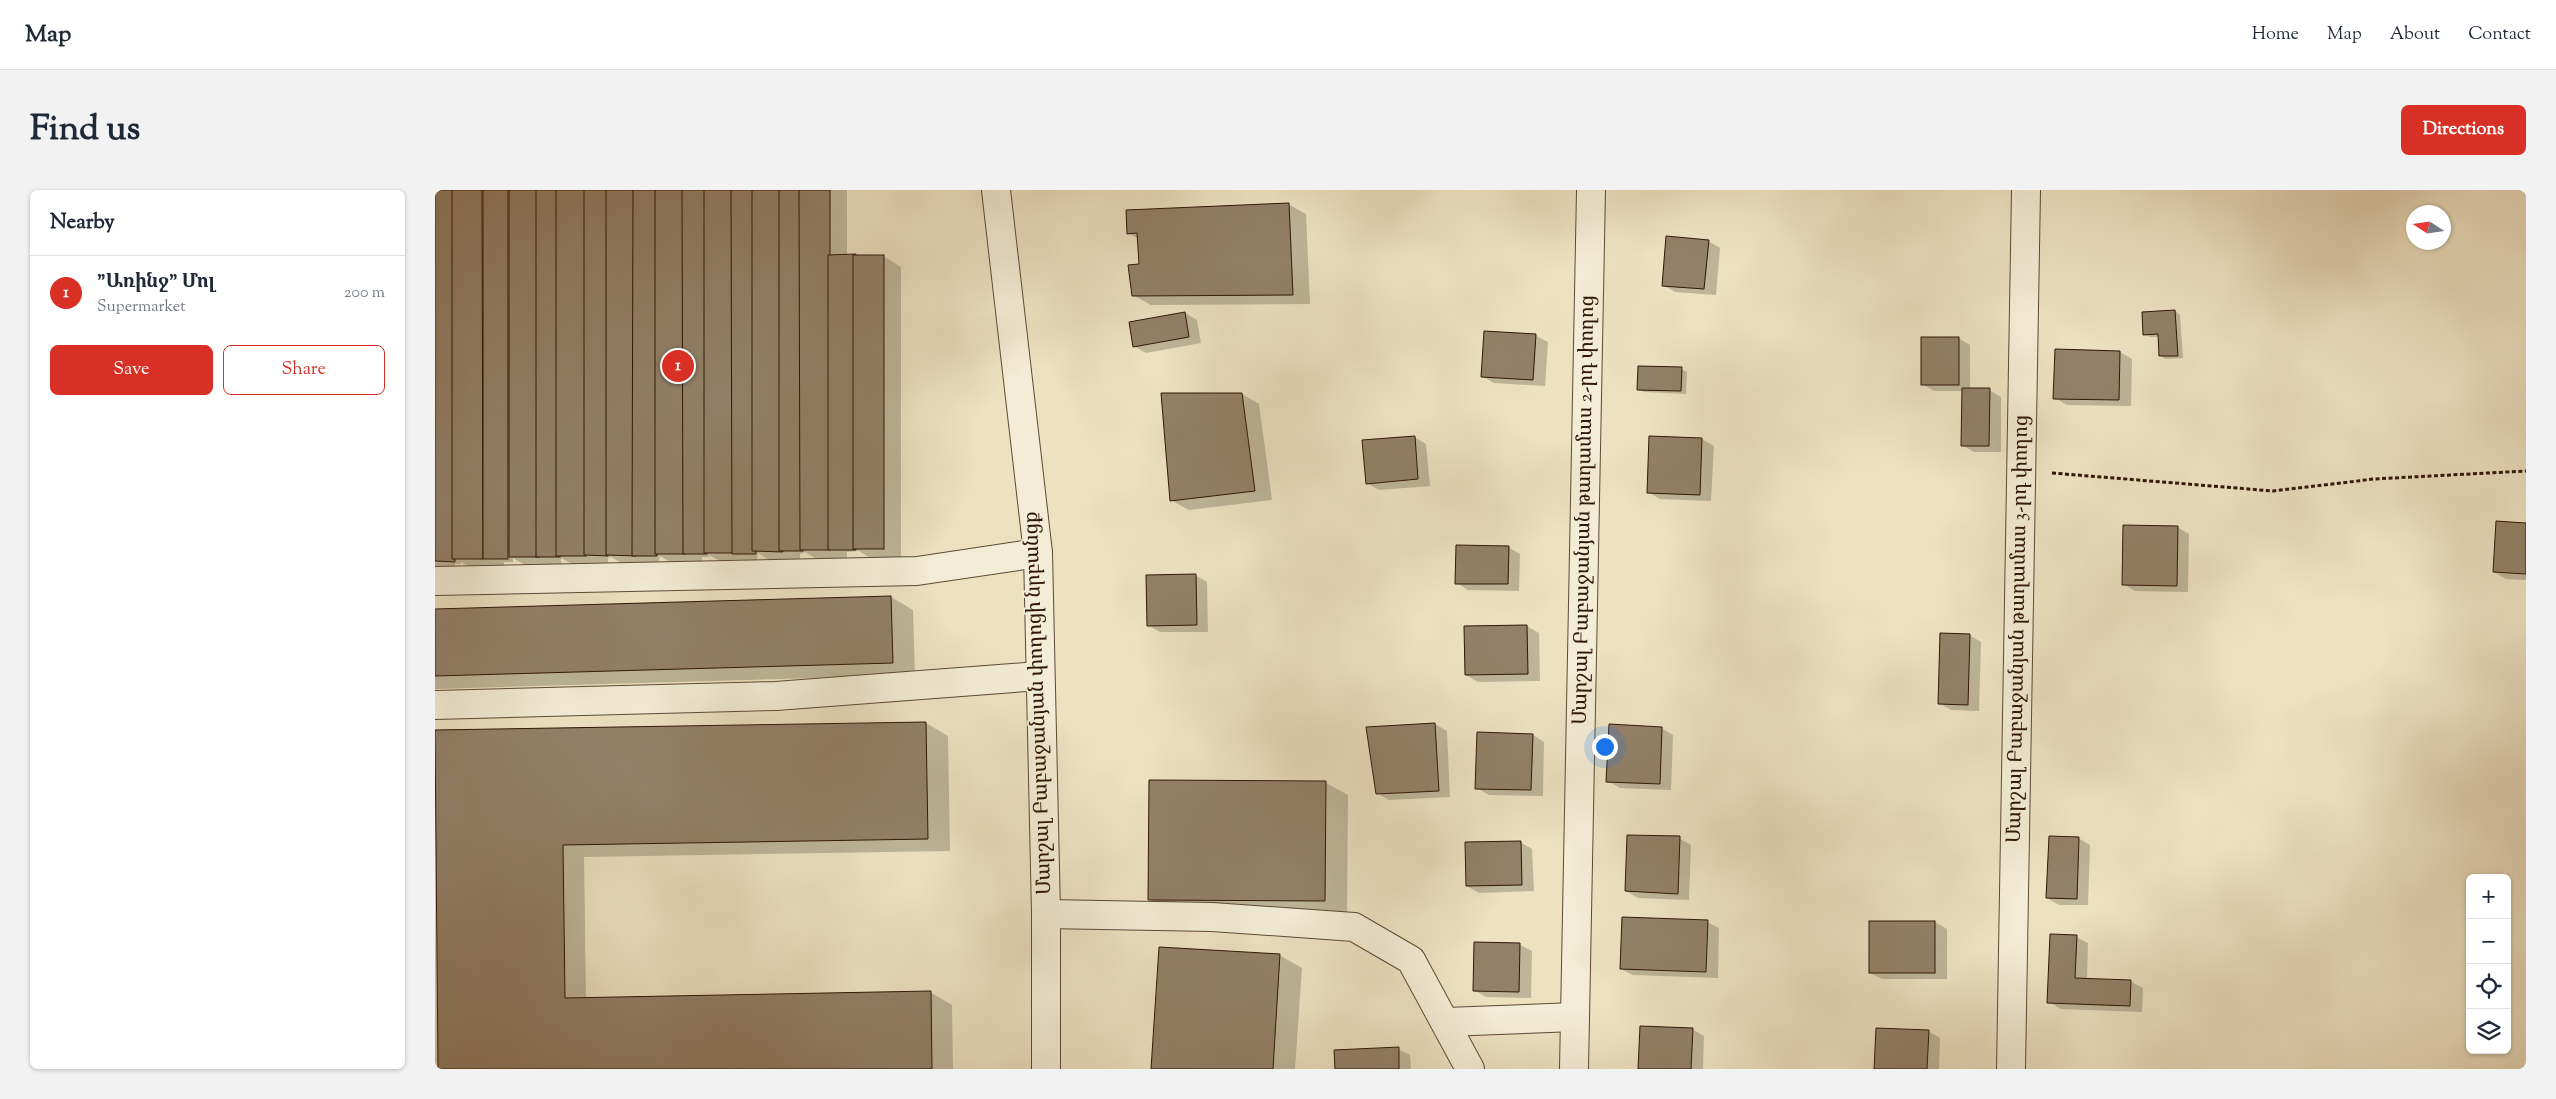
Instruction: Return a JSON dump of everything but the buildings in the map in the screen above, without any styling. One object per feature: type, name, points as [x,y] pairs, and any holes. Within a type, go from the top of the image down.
[{"type":"street","name":"Մարշալ Բաբաջանյան փողոցի նրբանցք","points":[[996,190],[1038,553],[1039,676],[1046,914],[1046,1069]]},
{"type":"street","name":"Մարշալ Բաբաջանյան թաղամաս 2-րդ փողոց","points":[[1574,1069],[1591,190]]},
{"type":"street","name":"Մարշալ Բաբաջանյան թաղամաս 3-րդ փողոց","points":[[2011,1069],[2026,190]]},
{"type":"street","points":[[435,582],[917,570],[1038,553]]},
{"type":"street","points":[[435,706],[776,696],[1039,676]]},
{"type":"street","points":[[1046,914],[1212,917],[1354,926],[1411,960],[1470,1069]]},
{"type":"street","points":[[1446,1022],[1575,1018]]},
{"type":"path","points":[[2021,470],[2273,491],[2375,479],[2526,471]]},
{"type":"place","name":"\"Առինջ\" Մոլ","points":[[678,366]]}]
